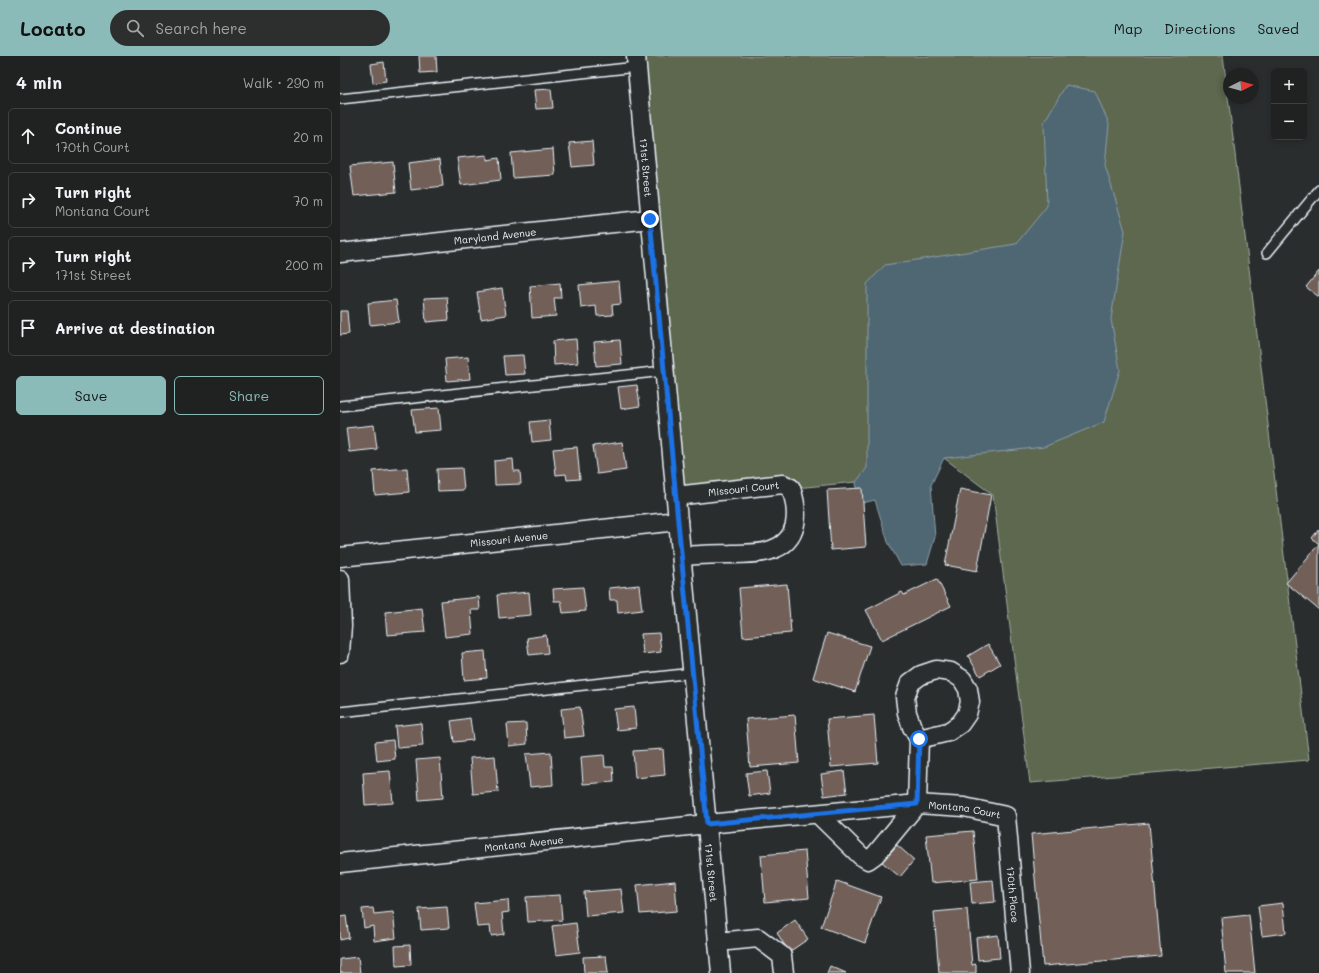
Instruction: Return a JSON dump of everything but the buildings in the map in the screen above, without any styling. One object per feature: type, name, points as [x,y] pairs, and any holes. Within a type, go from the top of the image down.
[{"type":"street","name":"171st Street","points":[[636,62],[675,496],[682,556],[721,973]]},
{"type":"street","name":"Maryland Avenue","points":[[340,252],[650,219]]},
{"type":"street","name":"Missouri Court","points":[[675,496],[783,484],[791,488],[795,500],[796,524],[791,536],[783,544],[772,550],[759,553],[682,556]]},
{"type":"street","name":"Missouri Avenue","points":[[340,557],[678,521]]},
{"type":"street","points":[[340,579],[342,626],[340,653]]},
{"type":"street","points":[[818,814],[861,856],[868,860],[875,856],[917,804],[919,739]]},
{"type":"street","name":"Montana Court","points":[[707,824],[917,804],[964,807],[1006,816]]},
{"type":"street","name":"170th Place","points":[[1006,816],[1020,973]]},
{"type":"street","name":"Montana Avenue","points":[[340,863],[707,824]]},
{"type":"street","points":[[718,942],[758,938],[782,956],[784,973]]},
{"type":"lane","points":[[340,100],[636,62]]},
{"type":"lane","points":[[1267,253],[1319,190]]},
{"type":"lane","points":[[340,406],[664,371]]},
{"type":"lane","points":[[340,712],[693,673]]},
{"type":"green space","points":[[636,56],[1223,56],[1224,68],[1223,68],[1223,104],[1229,104],[1309,760],[1030,783],[993,495],[944,458],[856,482],[676,500]]},
{"type":"water","points":[[1066,85],[1095,91],[1109,124],[1105,165],[1125,231],[1111,319],[1120,370],[1104,422],[1044,447],[944,458],[931,485],[935,537],[927,564],[901,566],[888,542],[875,500],[858,504],[856,482],[867,468],[867,284],[885,265],[1016,244],[1047,206],[1044,122]]},
{"type":"route","points":[[650,219],[707,824],[917,804],[919,739]]}]
